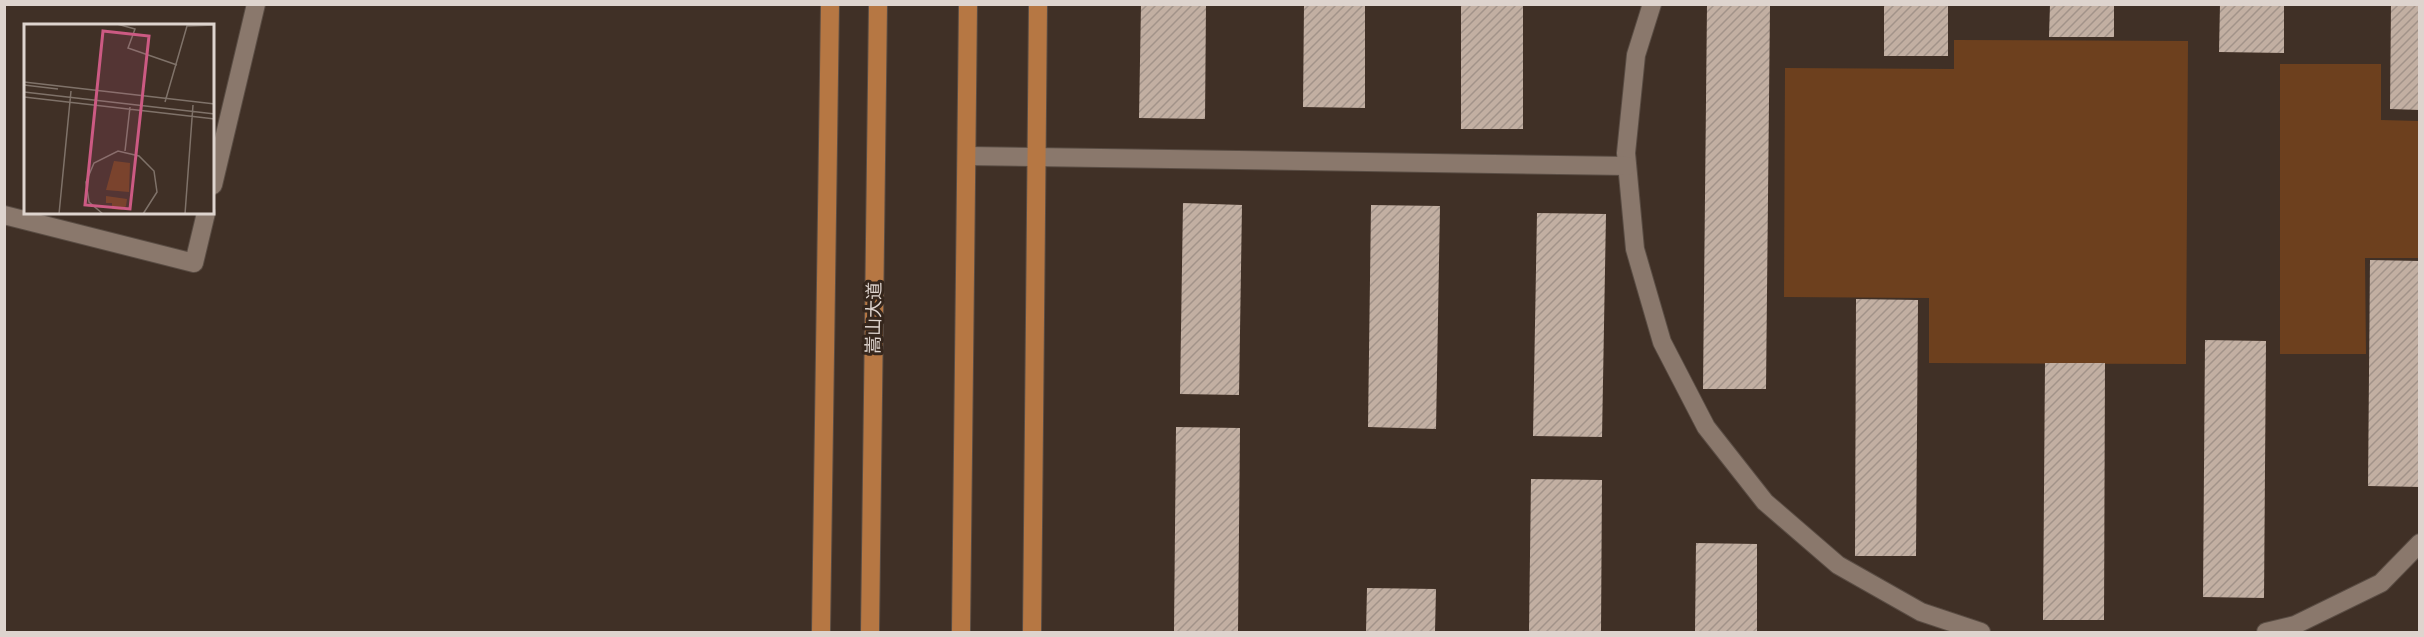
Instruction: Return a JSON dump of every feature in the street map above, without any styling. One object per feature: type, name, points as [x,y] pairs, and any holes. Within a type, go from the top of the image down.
[{"type":"main road","points":[[821,633],[830,4]]},
{"type":"main road","name":"嵩山大道","points":[[870,633],[878,4]]},
{"type":"main road","points":[[961,633],[968,4]]},
{"type":"main road","points":[[1032,633],[1038,4]]},
{"type":"street","points":[[214,181],[256,4]]},
{"type":"street","points":[[1652,4],[1636,55],[1626,153],[1635,249],[1662,342],[1706,427],[1765,502],[1838,565],[1921,612],[1981,633]]},
{"type":"street","points":[[967,156],[1627,166]]},
{"type":"street","points":[[4,215],[194,263],[206,214]]},
{"type":"street","points":[[2266,633],[2295,625],[2381,583],[2420,543]]},
{"type":"shaded area","points":[[1954,40],[2188,41],[2186,364],[1929,363],[1929,298],[1784,297],[1785,68],[1954,69]]},
{"type":"shaded area","points":[[2280,64],[2381,64],[2381,120],[2419,121],[2419,258],[2365,258],[2366,354],[2280,354]]},
{"type":"building","points":[[1141,4],[1206,4],[1205,119],[1139,118]]},
{"type":"building","points":[[1304,4],[1365,4],[1365,108],[1303,107]]},
{"type":"building","points":[[1461,4],[1523,4],[1523,129],[1461,129]]},
{"type":"building","points":[[1707,4],[1770,4],[1766,389],[1703,389]]},
{"type":"building","points":[[1884,4],[1948,4],[1948,56],[1884,56]]},
{"type":"building","points":[[2050,4],[2114,4],[2114,37],[2049,37]]},
{"type":"building","points":[[2220,4],[2284,4],[2284,53],[2219,52]]},
{"type":"building","points":[[2391,4],[2420,4],[2420,110],[2390,109]]},
{"type":"building","points":[[1183,203],[1242,205],[1239,395],[1180,394]]},
{"type":"building","points":[[1371,205],[1440,206],[1436,429],[1368,427]]},
{"type":"building","points":[[1537,213],[1606,214],[1602,437],[1533,436]]},
{"type":"building","points":[[2370,260],[2420,261],[2420,487],[2368,486]]},
{"type":"building","points":[[1856,299],[1918,300],[1916,556],[1855,556]]},
{"type":"building","points":[[2205,340],[2266,341],[2264,598],[2203,597]]},
{"type":"building","points":[[2045,363],[2105,363],[2104,620],[2043,620]]},
{"type":"building","points":[[1176,427],[1240,428],[1238,632],[1174,632]]},
{"type":"building","points":[[1531,479],[1602,480],[1601,632],[1529,632]]},
{"type":"building","points":[[1696,543],[1757,544],[1757,632],[1695,632]]},
{"type":"building","points":[[1367,588],[1436,589],[1435,632],[1366,632]]}]
